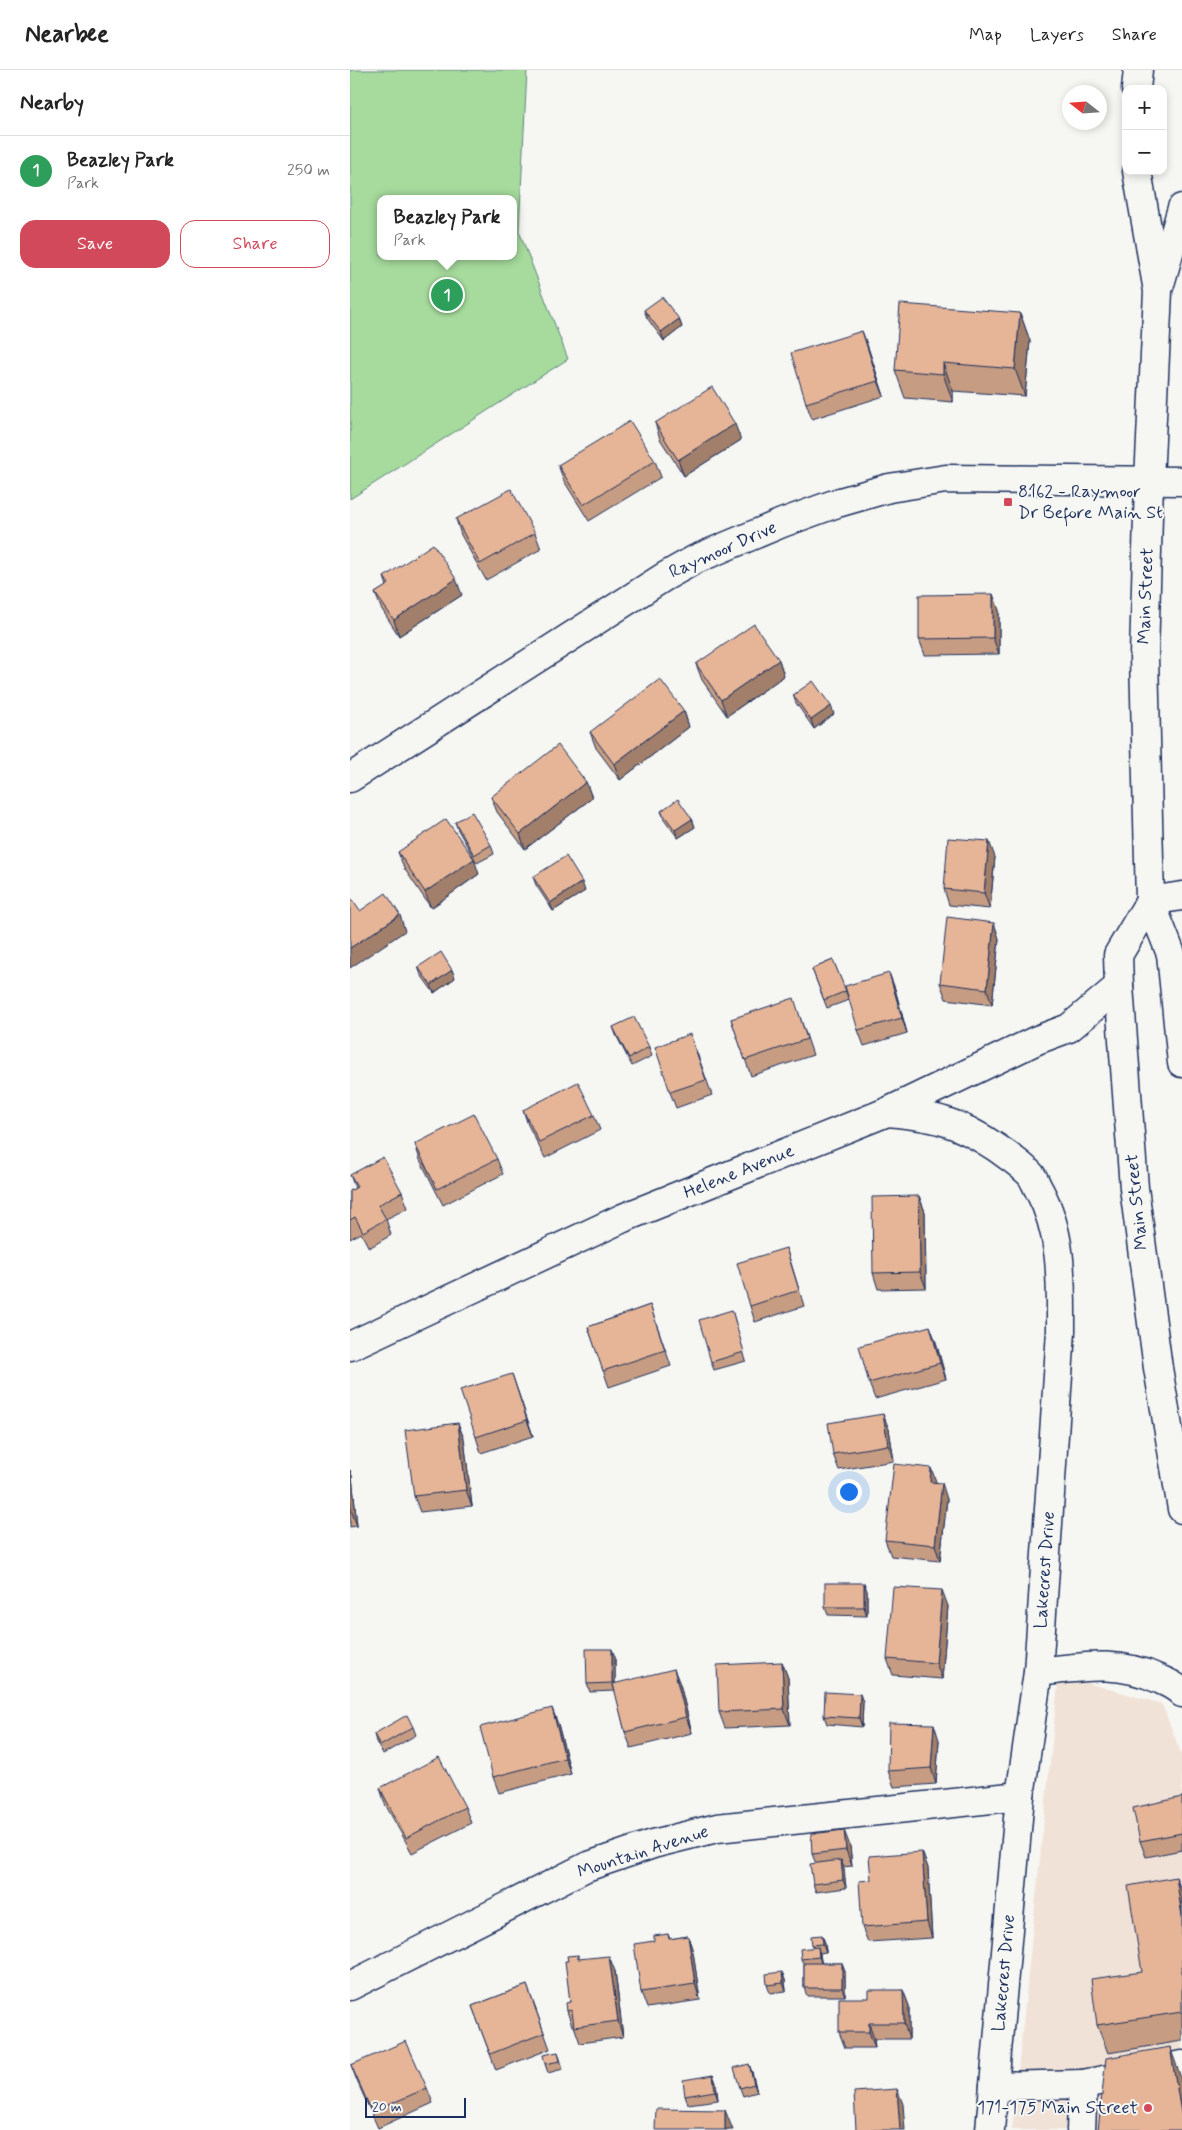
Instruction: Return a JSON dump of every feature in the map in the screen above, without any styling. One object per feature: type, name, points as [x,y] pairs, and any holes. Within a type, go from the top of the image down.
[{"type":"street","points":[[1136,85],[1138,70]]},
{"type":"street","name":"Main Street","points":[[1138,175],[1158,291],[1149,481],[1144,656],[1150,901],[1172,954],[1182,1063]]},
{"type":"street","name":"Main Street","points":[[1158,291],[1182,208]]},
{"type":"street","name":"Raymoor Drive","points":[[350,778],[664,577],[696,559],[782,523],[837,503],[889,488],[946,479],[1182,481]]},
{"type":"street","points":[[1150,901],[1182,896]]},
{"type":"street","name":"Main Street","points":[[1150,901],[1118,955],[1119,986],[1134,1188],[1158,1368],[1182,1509]]},
{"type":"street","name":"Helene Avenue","points":[[350,1346],[623,1218],[887,1112],[1037,1040],[1069,1028],[1119,986]]},
{"type":"street","name":"Lakecrest Drive","points":[[887,1112],[921,1115],[948,1121],[980,1136],[1008,1156],[1030,1174],[1046,1204],[1058,1242],[1061,1277],[1061,1331],[1038,1672],[1020,1796],[990,2130]]},
{"type":"street","points":[[1038,1672],[1096,1665],[1122,1668],[1148,1674],[1178,1688],[1182,1693]]},
{"type":"street","name":"Mountain Avenue","points":[[350,1986],[586,1868],[653,1844],[717,1828],[1020,1796]]},
{"type":"street","points":[[994,2086],[1083,2084],[1182,2065]]},
{"type":"street","points":[[1081,2130],[1083,2084]]},
{"type":"shaded area","points":[[1059,1675],[1162,1704],[1182,1756],[1182,2130],[1012,2130]]},
{"type":"green space","points":[[350,70],[527,70],[519,231],[568,359],[350,499]]},
{"type":"building","points":[[662,297],[679,319],[661,332],[644,310]]},
{"type":"building","points":[[900,304],[1020,313],[1015,369],[943,363],[943,374],[895,370]]},
{"type":"building","points":[[862,331],[878,381],[806,403],[791,353]]},
{"type":"building","points":[[712,387],[735,424],[678,460],[655,423]]},
{"type":"building","points":[[630,421],[655,461],[583,505],[558,465]]},
{"type":"building","points":[[511,489],[535,533],[480,564],[456,519]]},
{"type":"building","points":[[433,544],[456,579],[394,620],[375,593],[389,584],[384,577]]},
{"type":"building","points":[[993,594],[993,638],[919,639],[919,595]]},
{"type":"building","points":[[754,624],[779,660],[721,700],[696,664]]},
{"type":"building","points":[[660,679],[684,711],[614,764],[590,732]]},
{"type":"building","points":[[813,681],[831,706],[811,720],[793,695]]},
{"type":"building","points":[[558,745],[586,782],[520,834],[491,797]]},
{"type":"building","points":[[678,799],[692,819],[675,830],[661,811]]},
{"type":"building","points":[[472,812],[491,845],[474,855],[455,822]]},
{"type":"building","points":[[446,819],[474,859],[425,892],[398,852]]},
{"type":"building","points":[[948,838],[989,841],[984,893],[944,889]]},
{"type":"building","points":[[566,856],[582,882],[550,903],[533,877]]},
{"type":"building","points":[[386,893],[400,915],[350,948],[350,897],[360,911]]},
{"type":"building","points":[[947,917],[994,923],[987,989],[940,983]]},
{"type":"building","points":[[441,952],[452,970],[431,985],[418,967]]},
{"type":"building","points":[[833,960],[846,991],[824,1000],[812,969]]},
{"type":"building","points":[[889,973],[902,1018],[858,1030],[845,986]]},
{"type":"building","points":[[794,998],[807,1039],[745,1060],[731,1019]]},
{"type":"building","points":[[634,1017],[649,1047],[629,1058],[613,1027]]},
{"type":"building","points":[[690,1034],[706,1080],[670,1092],[655,1047]]},
{"type":"building","points":[[578,1082],[594,1115],[539,1142],[523,1110]]},
{"type":"building","points":[[474,1114],[497,1159],[437,1189],[415,1144]]},
{"type":"building","points":[[383,1157],[402,1192],[378,1205],[386,1219],[363,1232],[355,1217],[350,1220],[350,1191],[357,1187],[350,1175]]},
{"type":"building","points":[[919,1196],[920,1272],[873,1273],[872,1197]]},
{"type":"building","points":[[786,1248],[799,1290],[750,1306],[737,1263]]},
{"type":"building","points":[[650,1305],[665,1350],[603,1371],[588,1327]]},
{"type":"building","points":[[732,1310],[744,1352],[711,1362],[699,1320]]},
{"type":"building","points":[[930,1326],[940,1363],[869,1383],[859,1346]]},
{"type":"building","points":[[512,1374],[527,1420],[476,1437],[460,1390]]},
{"type":"building","points":[[883,1414],[888,1445],[833,1454],[828,1423]]},
{"type":"building","points":[[458,1423],[466,1490],[414,1496],[405,1430]]},
{"type":"building","points":[[894,1464],[931,1468],[930,1482],[942,1483],[935,1545],[885,1540]]},
{"type":"building","points":[[825,1583],[864,1583],[864,1607],[825,1607]]},
{"type":"building","points":[[893,1587],[942,1590],[936,1663],[887,1659]]},
{"type":"building","points":[[586,1649],[612,1649],[612,1683],[587,1684]]},
{"type":"building","points":[[782,1662],[784,1709],[719,1712],[717,1665]]},
{"type":"building","points":[[674,1669],[686,1717],[625,1732],[613,1684]]},
{"type":"building","points":[[825,1692],[860,1694],[859,1718],[824,1716]]},
{"type":"building","points":[[552,1708],[565,1758],[493,1777],[480,1727]]},
{"type":"building","points":[[407,1715],[413,1727],[380,1746],[374,1734]]},
{"type":"building","points":[[889,1723],[934,1724],[931,1768],[888,1771]]},
{"type":"building","points":[[439,1757],[465,1807],[406,1838],[380,1788]]},
{"type":"building","points":[[1182,1797],[1182,1833],[1140,1841],[1133,1808]]},
{"type":"building","points":[[844,1830],[846,1850],[812,1854],[811,1834]]},
{"type":"building","points":[[922,1852],[927,1922],[862,1927],[859,1881],[871,1880],[869,1856]]},
{"type":"building","points":[[841,1860],[843,1880],[813,1884],[810,1864]]},
{"type":"building","points":[[1176,1877],[1182,1916],[1182,2012],[1097,2025],[1091,1979],[1142,1972],[1128,1886]]},
{"type":"building","points":[[668,1934],[669,1939],[688,1936],[695,1984],[641,1992],[634,1944],[654,1941],[654,1936]]},
{"type":"building","points":[[822,1935],[823,1944],[812,1945],[811,1936]]},
{"type":"building","points":[[818,1947],[819,1957],[801,1959],[800,1949]]},
{"type":"building","points":[[578,1955],[578,1959],[609,1956],[618,2021],[574,2027],[572,2010],[567,2011],[566,2003],[570,2002],[565,1961],[568,1961],[567,1956]]},
{"type":"building","points":[[804,1963],[842,1963],[842,1988],[804,1988]]},
{"type":"building","points":[[782,1972],[783,1983],[767,1985],[766,1974]]},
{"type":"building","points":[[527,1985],[544,2033],[490,2054],[472,2006]]},
{"type":"building","points":[[869,1990],[903,1990],[904,2023],[869,2023],[869,2032],[839,2032],[839,1998],[869,1998]]},
{"type":"building","points":[[406,2041],[427,2088],[372,2112],[351,2065]]},
{"type":"building","points":[[1170,2047],[1182,2119],[1182,2130],[1098,2130],[1106,2058]]},
{"type":"building","points":[[558,2052],[560,2061],[545,2064],[543,2055]]},
{"type":"building","points":[[749,2064],[754,2084],[740,2088],[734,2068]]},
{"type":"building","points":[[713,2075],[715,2091],[685,2096],[683,2080]]},
{"type":"building","points":[[897,2089],[900,2130],[856,2130],[854,2092]]},
{"type":"building","points":[[656,2109],[725,2110],[725,2130],[655,2130]]},
{"type":"place","name":"Beazley Park","points":[[447,295]]},
{"type":"place","name":"8162 - Raymoor Dr Before Main St","points":[[1008,502]]},
{"type":"place","name":"171-175 Main Street","points":[[1148,2108]]}]
